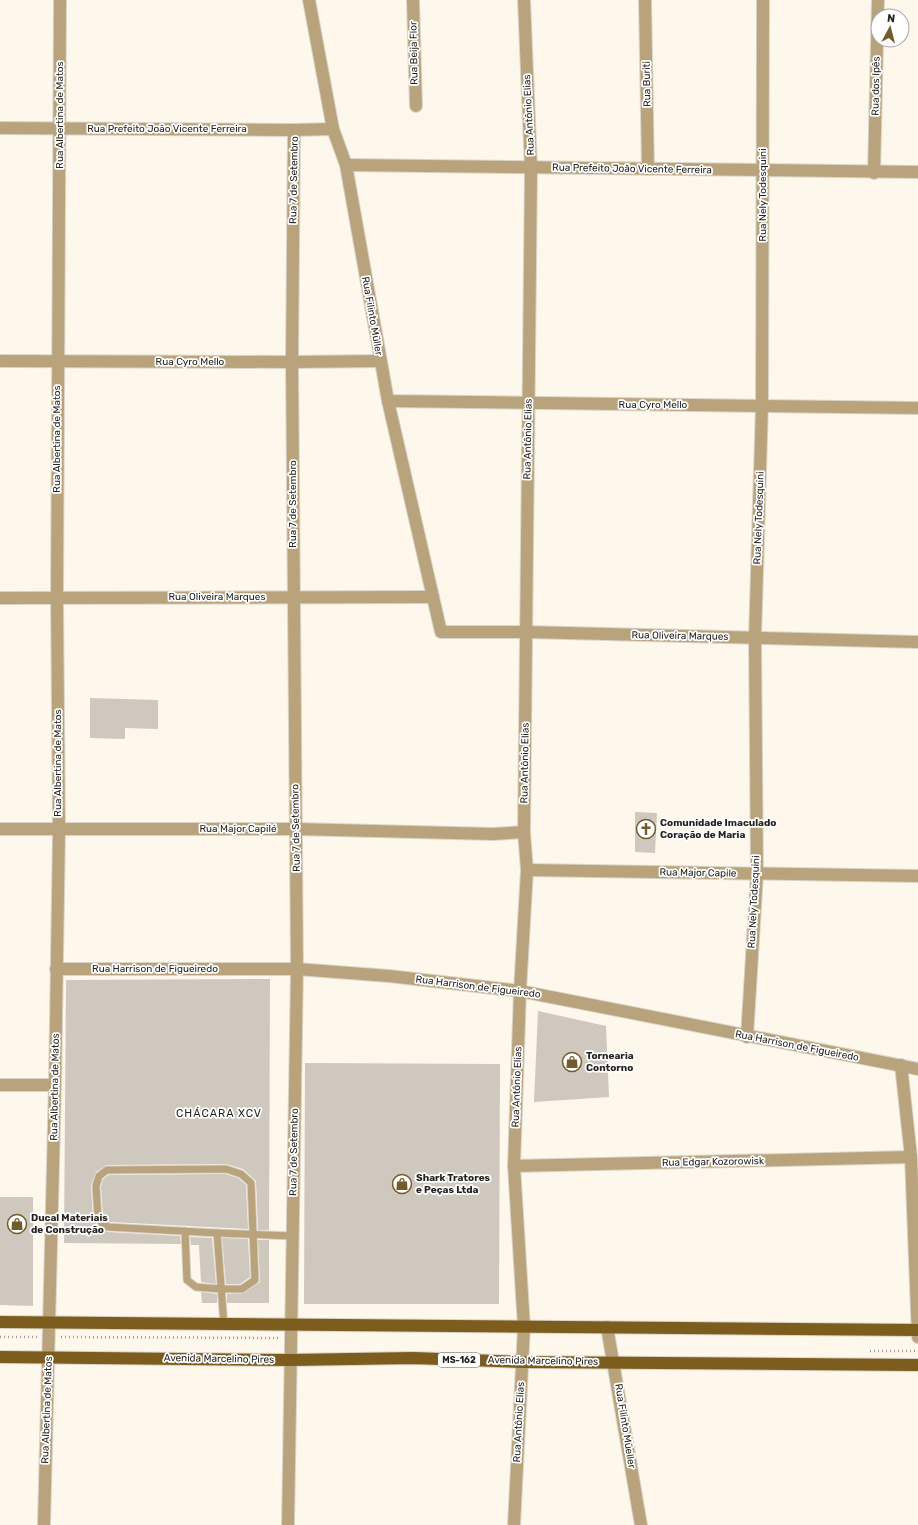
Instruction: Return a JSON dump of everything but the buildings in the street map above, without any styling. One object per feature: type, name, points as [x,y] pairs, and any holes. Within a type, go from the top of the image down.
[{"type":"main road","points":[[0,1322],[607,1327],[918,1332]]},
{"type":"main road","name":"Avenida Marcelino Pires","points":[[0,1357],[290,1360],[413,1358],[522,1362],[918,1365]]},
{"type":"street","name":"Rua Albertina de Matos","points":[[44,1525],[55,1085],[58,830],[57,361],[60,0]]},
{"type":"street","name":"Rua Filinto Müller","points":[[309,0],[333,129],[346,165],[388,401],[441,632]]},
{"type":"street","name":"Rua Beija Flor","points":[[413,0],[416,106]]},
{"type":"street","name":"Rua Antônio Elias","points":[[514,1525],[524,1327],[514,1166],[520,991],[527,870],[524,832],[531,168],[524,0]]},
{"type":"street","name":"Rua Buriti","points":[[646,0],[648,169]]},
{"type":"street","name":"Rua Nely Todesquini","points":[[747,1037],[757,874],[755,638],[762,405],[763,0]]},
{"type":"street","name":"Rua dos Ipês","points":[[874,173],[878,0]]},
{"type":"street","name":"Rua Prefeito João Vicente Ferreira","points":[[0,128],[333,129]]},
{"type":"street","name":"Rua 7 de Setembro","points":[[288,1525],[297,969],[292,362],[294,130]]},
{"type":"street","name":"Rua Prefeito João Vicente Ferreira","points":[[346,165],[763,170],[874,173],[918,172]]},
{"type":"street","name":"Rua Cyro Mello","points":[[0,361],[380,361]]},
{"type":"street","name":"Rua Cyro Mello","points":[[388,401],[918,408]]},
{"type":"street","name":"Rua Oliveira Marques","points":[[0,598],[293,596],[433,597]]},
{"type":"street","name":"Rua Oliveira Marques","points":[[441,632],[526,632],[918,642]]},
{"type":"street","name":"Rua Major Capilé","points":[[0,829],[296,829],[493,834],[524,832]]},
{"type":"street","name":"Rua Major Capile","points":[[527,870],[918,876]]},
{"type":"street","name":"Rua Harrison de Figueiredo","points":[[56,969],[297,969],[389,976],[520,991],[747,1037],[918,1069]]},
{"type":"street","points":[[901,1066],[911,1157],[918,1332]]},
{"type":"street","points":[[0,1085],[55,1085]]},
{"type":"street","name":"Rua Edgar Kozorowisk","points":[[514,1166],[911,1157]]},
{"type":"street","name":"Rua Filinto Müeller","points":[[607,1327],[641,1525]]},
{"type":"lane","points":[[185,1231],[187,1280],[196,1288],[242,1289],[255,1280],[253,1234],[251,1183],[241,1174],[226,1170],[107,1170],[99,1176],[96,1186],[98,1218],[108,1227],[185,1231],[217,1233],[253,1234],[293,1236]]},
{"type":"lane","points":[[217,1233],[220,1289],[224,1325]]},
{"type":"place","name":"Comunidade Imaculado Coração de Maria","points":[[646,829]]},
{"type":"place","name":"Tornearia Contorno","points":[[572,1062]]},
{"type":"place","name":"Shark Tratores e Peças Ltda","points":[[402,1184]]},
{"type":"place","name":"Ducal Materiais de Construção","points":[[17,1224]]},
{"type":"district","name":"CHÁCARA XCV","points":[[219,1113]]}]
